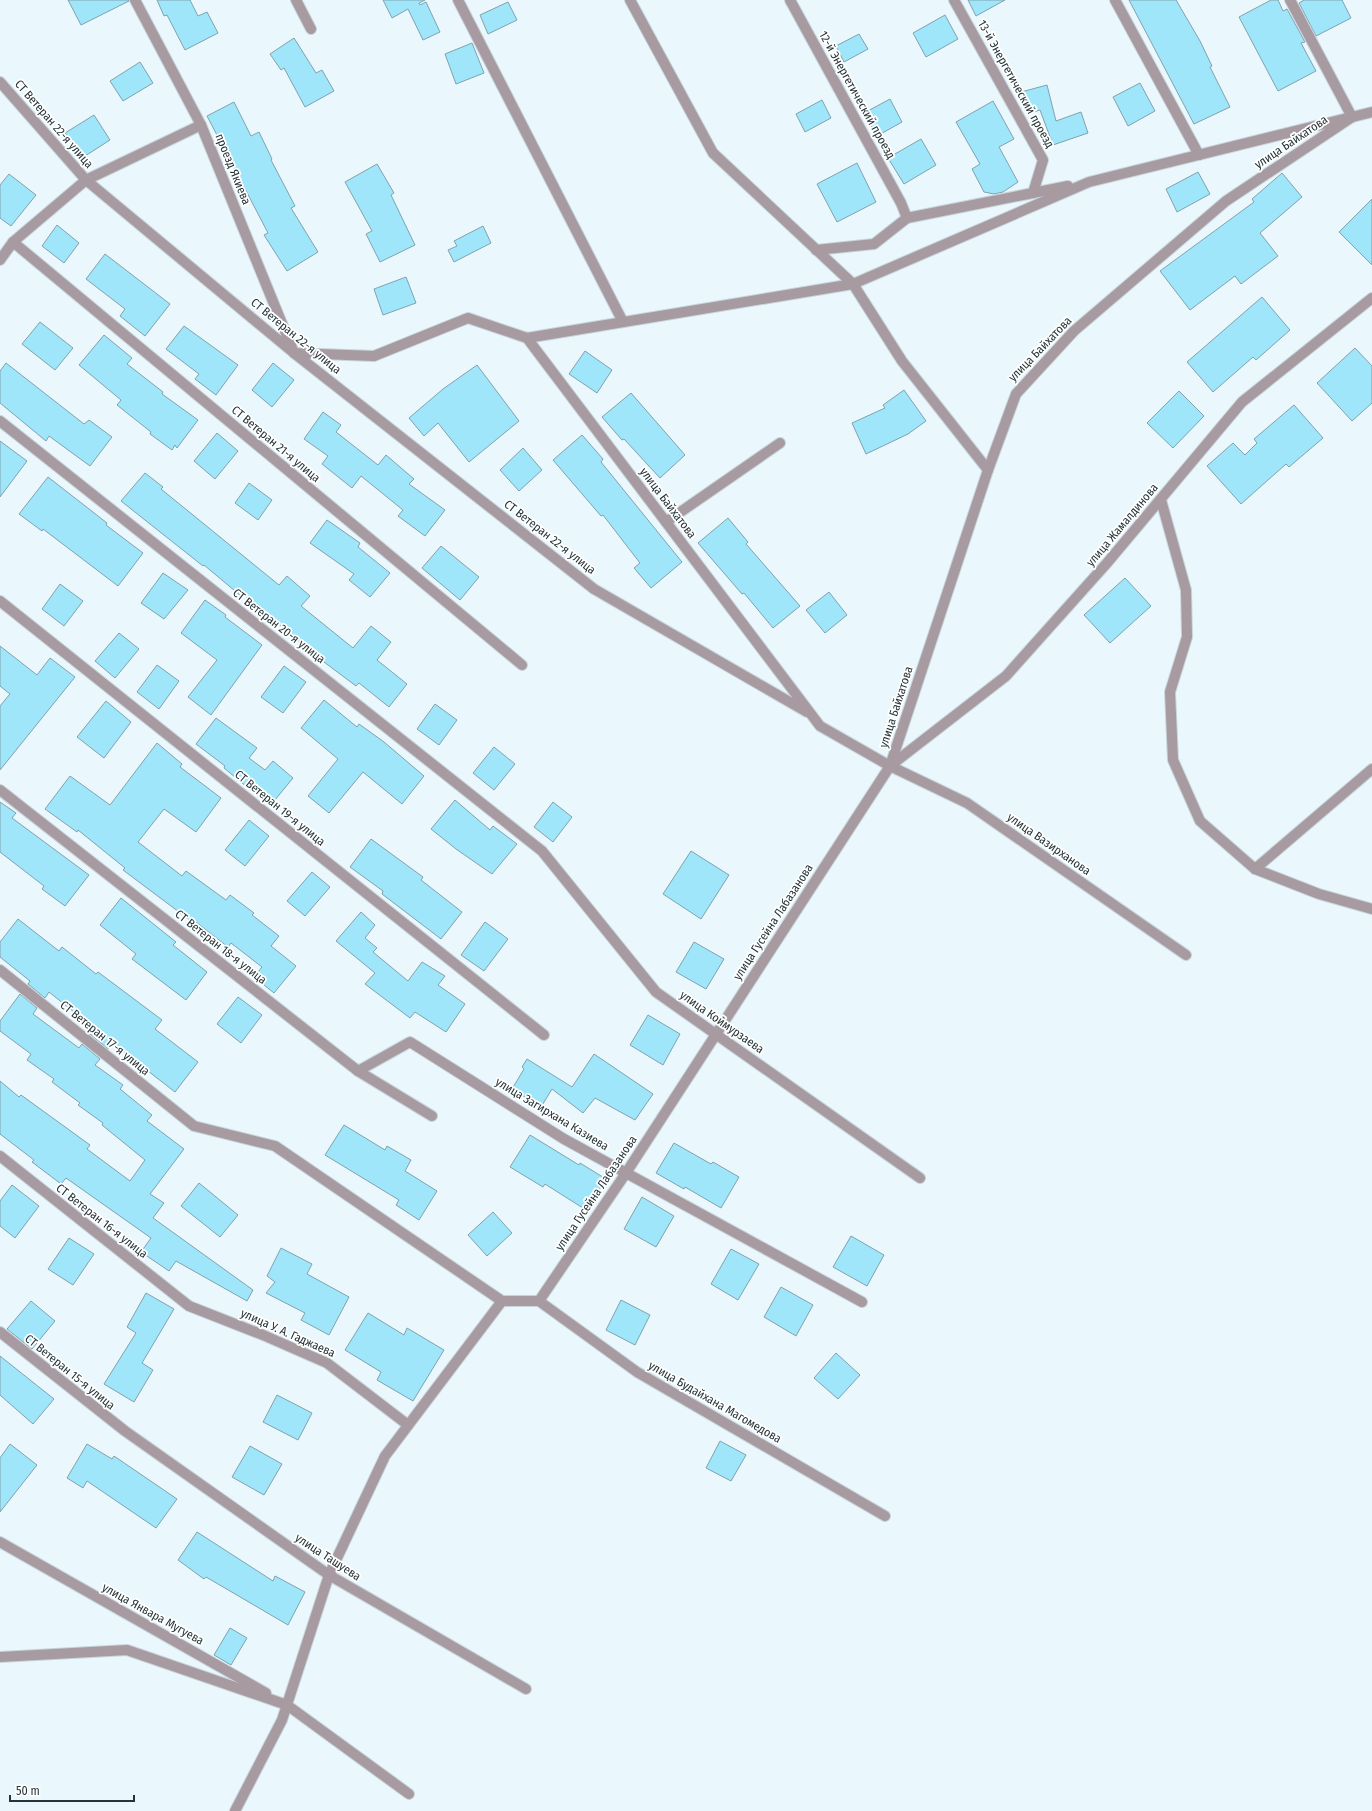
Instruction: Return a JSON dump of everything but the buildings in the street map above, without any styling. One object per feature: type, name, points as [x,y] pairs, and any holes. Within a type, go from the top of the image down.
[{"type":"street","name":"проезд Якиева","points":[[135,0],[201,124],[294,353]]},
{"type":"street","points":[[296,0],[311,29]]},
{"type":"street","points":[[458,0],[623,322]]},
{"type":"street","points":[[630,0],[713,153],[853,284],[902,361],[988,470]]},
{"type":"street","name":"12-й Энергетический проезд","points":[[790,0],[901,203],[907,218]]},
{"type":"street","name":"13-й Энергетический проезд","points":[[954,0],[1043,160],[1033,193]]},
{"type":"street","points":[[1114,0],[1199,155]]},
{"type":"street","points":[[1290,0],[1352,116]]},
{"type":"street","name":"СТ Ветеран 22-я улица","points":[[0,82],[86,180],[294,353],[594,589],[811,714]]},
{"type":"street","points":[[816,250],[874,244],[907,218],[1089,182],[1372,112]]},
{"type":"street","name":"улица Байхатова","points":[[527,338],[820,726],[890,766],[988,470],[1016,394],[1074,331],[1226,201],[1352,116]]},
{"type":"street","points":[[0,260],[13,242],[86,180],[201,124]]},
{"type":"street","points":[[294,353],[374,356],[468,318],[527,338],[853,284],[1089,182]]},
{"type":"street","name":"СТ Ветеран 21-я улица","points":[[13,242],[522,665]]},
{"type":"street","name":"улица Жамалдинова","points":[[890,766],[1006,676],[1107,563],[1242,402],[1372,298]]},
{"type":"street","name":"СТ Ветеран 20-я улица","points":[[0,421],[542,851]]},
{"type":"street","points":[[666,522],[780,443]]},
{"type":"street","points":[[1161,500],[1186,590],[1187,637],[1170,692],[1173,760],[1200,821],[1255,869],[1319,894],[1372,909]]},
{"type":"street","name":"СТ Ветеран 19-я улица","points":[[0,601],[544,1035]]},
{"type":"street","name":"улица Вазирханова","points":[[890,766],[967,804],[1186,955]]},
{"type":"street","name":"улица Гусейна Лабазанова","points":[[539,1301],[626,1173],[890,766]]},
{"type":"street","points":[[1255,869],[1372,769]]},
{"type":"street","name":"СТ Ветеран 18-я улица","points":[[0,790],[358,1071],[432,1116]]},
{"type":"street","name":"улица Коймурзаева","points":[[542,851],[656,992],[920,1178]]},
{"type":"street","name":"СТ Ветеран 17-я улица","points":[[0,970],[194,1126],[275,1146],[502,1301]]},
{"type":"street","name":"улица Загирхана Казиева","points":[[358,1071],[410,1042],[564,1139],[862,1302]]},
{"type":"street","name":"СТ Ветеран 16-я улица","points":[[0,1156],[189,1306]]},
{"type":"street","points":[[235,1811],[282,1720],[329,1575],[385,1456],[502,1301],[539,1301]]},
{"type":"street","name":"улица Будайхана Магомедова","points":[[539,1301],[637,1372],[885,1516]]},
{"type":"street","name":"улица У. А. Гаджаева","points":[[189,1306],[263,1335],[327,1363],[408,1425]]},
{"type":"street","name":"СТ Ветеран 15-я улица","points":[[0,1332],[125,1431]]},
{"type":"street","name":"улица Ташуева","points":[[125,1431],[329,1575],[526,1689]]},
{"type":"street","name":"улица Январа Мугуева","points":[[3,1545],[287,1705]]},
{"type":"street","points":[[0,1657],[127,1650],[287,1705],[409,1794]]}]
